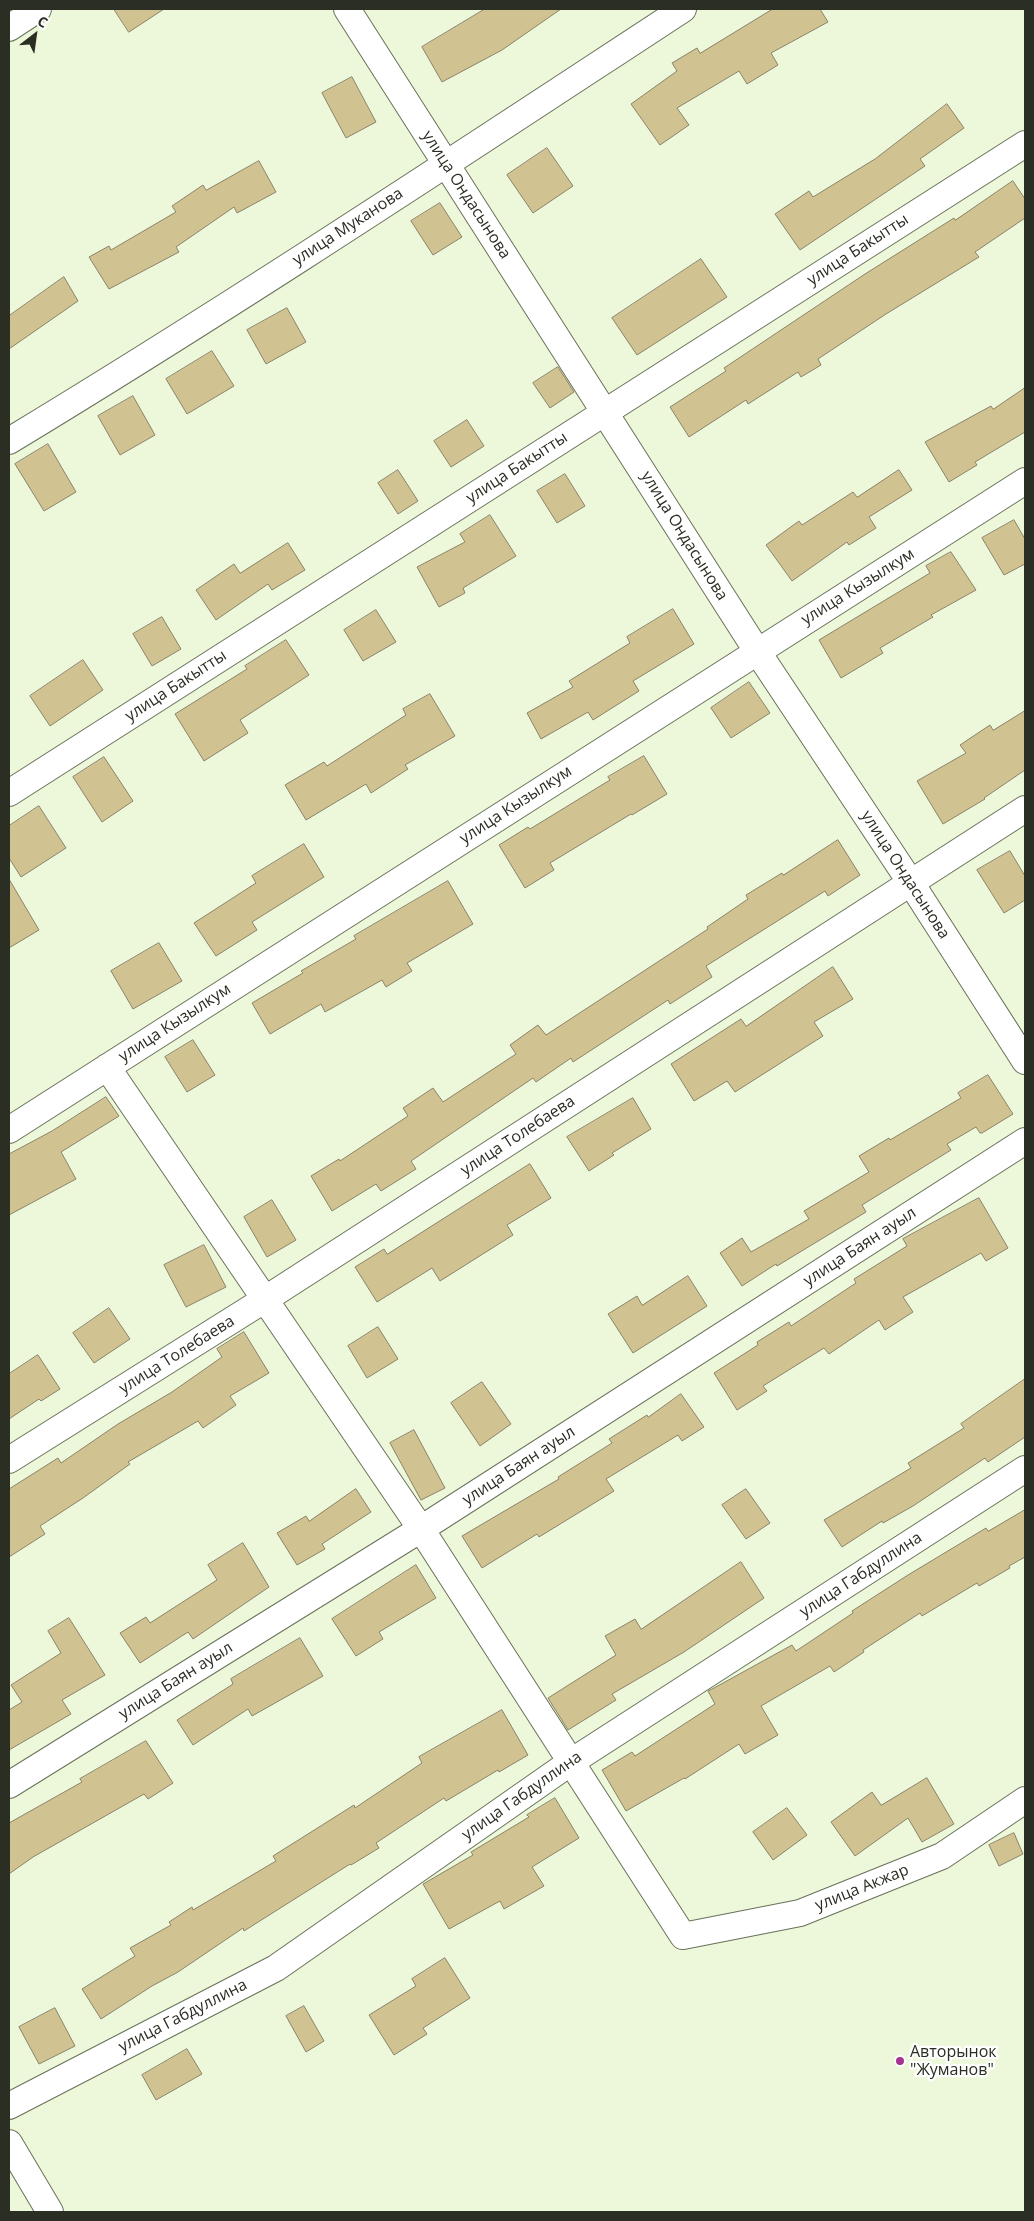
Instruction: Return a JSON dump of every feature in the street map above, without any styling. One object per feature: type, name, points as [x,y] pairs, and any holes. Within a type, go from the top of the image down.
[{"type":"street","points":[[9,28],[38,9]]},
{"type":"street","name":"улица Ондасынова","points":[[347,9],[757,650],[911,883],[1025,1061]]},
{"type":"street","name":"улица Муканова","points":[[9,441],[123,371],[447,164],[683,9]]},
{"type":"street","name":"улица Бакытты","points":[[9,793],[1025,144]]},
{"type":"street","name":"улица Кызылкум","points":[[9,1130],[757,650],[1025,481]]},
{"type":"street","name":"улица Толебаева","points":[[9,1460],[264,1300],[1025,809]]},
{"type":"street","points":[[107,1067],[420,1529],[571,1762]]},
{"type":"street","name":"улица Баян ауыл","points":[[9,1785],[420,1529],[1025,1141]]},
{"type":"street","name":"улица Габдуллина","points":[[9,2106],[276,1968],[571,1762],[1025,1469]]},
{"type":"street","name":"улица Акжар","points":[[571,1762],[683,1936],[800,1913],[942,1856],[1025,1800]]},
{"type":"street","points":[[9,2143],[50,2212]]},
{"type":"building","points":[[114,9],[164,9],[129,32]]},
{"type":"building","points":[[485,9],[561,9],[502,50],[442,82],[422,47]]},
{"type":"building","points":[[773,9],[820,9],[828,22],[771,53],[778,65],[747,84],[739,71],[677,108],[689,125],[660,145],[631,104],[677,71],[672,63],[697,48],[700,53]]},
{"type":"building","points":[[352,77],[376,122],[346,138],[322,93]]},
{"type":"building","points":[[947,104],[964,128],[920,159],[925,166],[800,250],[775,214],[809,191],[813,197],[875,159]]},
{"type":"building","points":[[547,148],[573,186],[533,213],[507,175]]},
{"type":"building","points":[[259,161],[276,192],[237,213],[234,207],[176,247],[179,252],[109,289],[89,257],[109,246],[111,250],[176,212],[172,206],[203,185],[206,190]]},
{"type":"building","points":[[1013,181],[1025,199],[1025,218],[975,252],[979,257],[886,314],[818,359],[821,365],[801,377],[798,372],[748,404],[746,400],[689,437],[670,407],[726,371],[724,368],[865,274],[954,218],[955,220]]},
{"type":"building","points":[[440,203],[462,237],[433,255],[411,221]]},
{"type":"building","points":[[701,259],[727,297],[637,355],[612,318]]},
{"type":"building","points":[[64,277],[78,301],[9,349],[9,316]]},
{"type":"building","points":[[287,308],[306,342],[266,364],[247,330]]},
{"type":"building","points":[[212,351],[234,386],[187,414],[166,379]]},
{"type":"building","points":[[558,367],[574,392],[550,408],[533,383]]},
{"type":"building","points":[[1025,388],[1025,432],[975,462],[977,465],[949,482],[925,442],[991,406],[993,409]]},
{"type":"building","points":[[133,396],[155,435],[120,455],[98,416]]},
{"type":"building","points":[[467,420],[484,446],[451,467],[434,441]]},
{"type":"building","points":[[48,444],[76,492],[44,511],[15,464]]},
{"type":"building","points":[[398,470],[418,501],[398,514],[378,483]]},
{"type":"building","points":[[899,470],[912,490],[869,517],[876,528],[849,545],[847,542],[792,581],[766,545],[799,521],[802,525],[853,492],[857,497]]},
{"type":"building","points":[[565,474],[585,506],[557,523],[537,491]]},
{"type":"building","points":[[490,515],[516,556],[463,588],[465,593],[439,607],[417,567],[465,542],[460,534]]},
{"type":"building","points":[[1014,520],[1025,539],[1025,564],[1004,575],[982,538]]},
{"type":"building","points":[[288,543],[305,570],[272,590],[268,584],[216,620],[196,590],[234,564],[240,573]]},
{"type":"building","points":[[951,552],[976,590],[931,615],[933,617],[880,648],[883,653],[841,678],[819,640],[930,573],[926,566]]},
{"type":"building","points":[[673,609],[694,644],[633,681],[639,691],[593,720],[588,712],[541,739],[527,713],[573,687],[569,681],[630,643],[627,637]]},
{"type":"building","points":[[376,610],[396,642],[363,661],[344,630]]},
{"type":"building","points":[[162,617],[181,649],[152,666],[133,634]]},
{"type":"building","points":[[286,640],[309,675],[240,720],[248,733],[204,761],[175,714],[247,669],[245,666]]},
{"type":"building","points":[[83,660],[103,690],[50,726],[30,696]]},
{"type":"building","points":[[749,682],[770,713],[731,738],[711,708]]},
{"type":"building","points":[[430,694],[455,736],[405,765],[408,769],[371,793],[366,784],[306,820],[285,785],[324,762],[327,766],[406,715],[403,709]]},
{"type":"building","points":[[1025,711],[1025,770],[985,799],[943,824],[917,781],[966,753],[960,745],[990,725],[993,730]]},
{"type":"building","points":[[644,756],[667,794],[550,863],[554,870],[525,888],[499,845],[528,827],[530,829],[610,780],[608,777]]},
{"type":"building","points":[[104,757],[133,801],[102,822],[73,777]]},
{"type":"building","points":[[39,806],[66,848],[21,877],[9,858],[9,826]]},
{"type":"building","points":[[838,840],[860,875],[828,896],[825,891],[706,966],[712,977],[670,1004],[668,1000],[573,1062],[571,1058],[536,1082],[533,1078],[411,1161],[416,1169],[381,1191],[376,1184],[332,1211],[311,1176],[339,1159],[340,1161],[408,1116],[403,1108],[433,1088],[443,1102],[516,1054],[510,1045],[538,1025],[546,1035],[708,929],[707,927],[748,899],[746,895],[782,873],[783,875]]},
{"type":"building","points":[[304,844],[324,877],[252,922],[257,930],[216,956],[194,923],[256,883],[252,876]]},
{"type":"building","points":[[1010,851],[1025,876],[1025,900],[1004,913],[977,870]]},
{"type":"building","points":[[9,879],[39,930],[9,948]]},
{"type":"building","points":[[448,881],[473,924],[407,963],[412,971],[386,987],[382,980],[325,1012],[321,1004],[270,1034],[252,1003],[303,973],[301,971],[356,939],[354,936]]},
{"type":"building","points":[[159,943],[182,981],[133,1009],[111,971]]},
{"type":"building","points":[[833,967],[853,999],[814,1022],[823,1036],[735,1092],[727,1081],[694,1101],[671,1064],[741,1019],[746,1026]]},
{"type":"building","points":[[193,1040],[215,1075],[187,1092],[165,1057]]},
{"type":"building","points":[[988,1075],[1013,1114],[982,1133],[976,1127],[947,1144],[951,1150],[862,1205],[866,1212],[742,1286],[720,1253],[742,1238],[751,1252],[809,1219],[804,1211],[869,1172],[859,1156],[961,1098],[958,1093]]},
{"type":"building","points":[[106,1097],[119,1116],[61,1152],[76,1179],[9,1215],[9,1154],[52,1131]]},
{"type":"building","points":[[633,1098],[651,1129],[612,1153],[614,1155],[589,1171],[567,1137]]},
{"type":"building","points":[[530,1164],[551,1198],[507,1225],[513,1235],[440,1281],[432,1268],[377,1302],[355,1267],[384,1249],[387,1254]]},
{"type":"building","points":[[979,1198],[1008,1248],[986,1261],[981,1253],[903,1297],[913,1312],[885,1330],[879,1320],[829,1354],[824,1348],[763,1386],[767,1391],[737,1410],[714,1373],[758,1345],[757,1342],[789,1322],[791,1326],[856,1283],[854,1279],[907,1246],[903,1239]]},
{"type":"building","points":[[272,1200],[296,1240],[267,1257],[244,1217]]},
{"type":"building","points":[[204,1245],[226,1287],[186,1307],[164,1265]]},
{"type":"building","points":[[688,1276],[707,1306],[633,1353],[608,1314],[637,1296],[642,1305]]},
{"type":"building","points":[[109,1308],[130,1339],[94,1363],[73,1333]]},
{"type":"building","points":[[378,1327],[398,1359],[367,1378],[348,1346]]},
{"type":"building","points":[[244,1332],[269,1373],[230,1396],[236,1405],[203,1428],[198,1421],[128,1462],[130,1464],[40,1526],[45,1534],[9,1557],[9,1489],[58,1458],[61,1463],[118,1424],[172,1392],[222,1357],[217,1349]]},
{"type":"building","points":[[38,1355],[60,1389],[41,1401],[39,1399],[9,1419],[9,1374]]},
{"type":"building","points":[[1025,1379],[1025,1437],[988,1462],[985,1458],[913,1506],[883,1523],[882,1521],[842,1547],[824,1520],[911,1468],[908,1463],[964,1428],[961,1424]]},
{"type":"building","points":[[482,1382],[511,1424],[480,1446],[451,1403]]},
{"type":"building","points":[[681,1394],[704,1427],[682,1441],[678,1435],[606,1479],[614,1491],[539,1537],[537,1534],[482,1568],[462,1536],[559,1479],[558,1477],[612,1443],[609,1439],[647,1415],[648,1417]]},
{"type":"building","points":[[414,1430],[445,1488],[421,1500],[390,1443]]},
{"type":"building","points":[[356,1489],[371,1512],[322,1544],[325,1549],[297,1565],[277,1533],[306,1516],[309,1521]]},
{"type":"building","points":[[746,1489],[770,1523],[746,1539],[722,1505]]},
{"type":"building","points":[[1025,1510],[1025,1557],[979,1586],[977,1583],[922,1616],[920,1613],[863,1650],[864,1652],[834,1672],[830,1666],[761,1706],[778,1735],[745,1754],[739,1744],[685,1779],[626,1811],[602,1770],[632,1752],[635,1756],[715,1704],[708,1691],[792,1645],[796,1651],[853,1613],[852,1611],[908,1575],[986,1528],[988,1531]]},
{"type":"building","points":[[243,1543],[269,1587],[193,1639],[188,1632],[140,1663],[120,1633],[146,1617],[150,1623],[217,1580],[208,1565]]},
{"type":"building","points":[[741,1562],[764,1598],[684,1652],[612,1694],[616,1700],[568,1730],[548,1698],[616,1655],[605,1636],[635,1619],[641,1629]]},
{"type":"building","points":[[416,1565],[436,1598],[379,1632],[383,1639],[356,1656],[332,1619]]},
{"type":"building","points":[[69,1618],[105,1675],[62,1700],[71,1714],[9,1750],[9,1710],[22,1702],[11,1685],[61,1653],[48,1631]]},
{"type":"building","points":[[300,1638],[323,1676],[252,1716],[248,1709],[193,1745],[177,1720],[233,1684],[231,1679]]},
{"type":"building","points":[[502,1710],[528,1755],[499,1772],[498,1770],[446,1801],[444,1798],[376,1843],[379,1848],[350,1864],[244,1931],[243,1928],[178,1972],[152,1986],[101,2019],[82,1989],[135,1956],[130,1948],[171,1925],[169,1922],[192,1907],[193,1910],[276,1861],[273,1856],[354,1805],[355,1808],[422,1763],[419,1757]]},
{"type":"building","points":[[146,1741],[173,1783],[148,1799],[144,1794],[33,1857],[9,1874],[9,1823],[82,1782],[80,1779]]},
{"type":"building","points":[[927,1778],[954,1824],[922,1842],[908,1818],[855,1856],[831,1822],[872,1792],[881,1805]]},
{"type":"building","points":[[555,1798],[579,1838],[532,1867],[544,1886],[504,1909],[500,1901],[449,1929],[423,1884],[473,1855],[471,1852],[529,1817],[527,1815]]},
{"type":"building","points":[[787,1808],[807,1835],[773,1860],[753,1832]]},
{"type":"building","points":[[1014,1833],[1023,1854],[999,1866],[989,1845]]},
{"type":"building","points":[[445,1958],[470,1998],[423,2028],[427,2034],[394,2055],[369,2015],[416,1986],[412,1979]]},
{"type":"building","points":[[304,2006],[324,2041],[306,2052],[286,2016]]},
{"type":"building","points":[[55,2008],[75,2046],[39,2064],[19,2027]]},
{"type":"building","points":[[187,2049],[202,2074],[156,2100],[142,2075]]},
{"type":"place","name":"Авторынок \"Жуманов\"","points":[[900,2061]]}]
